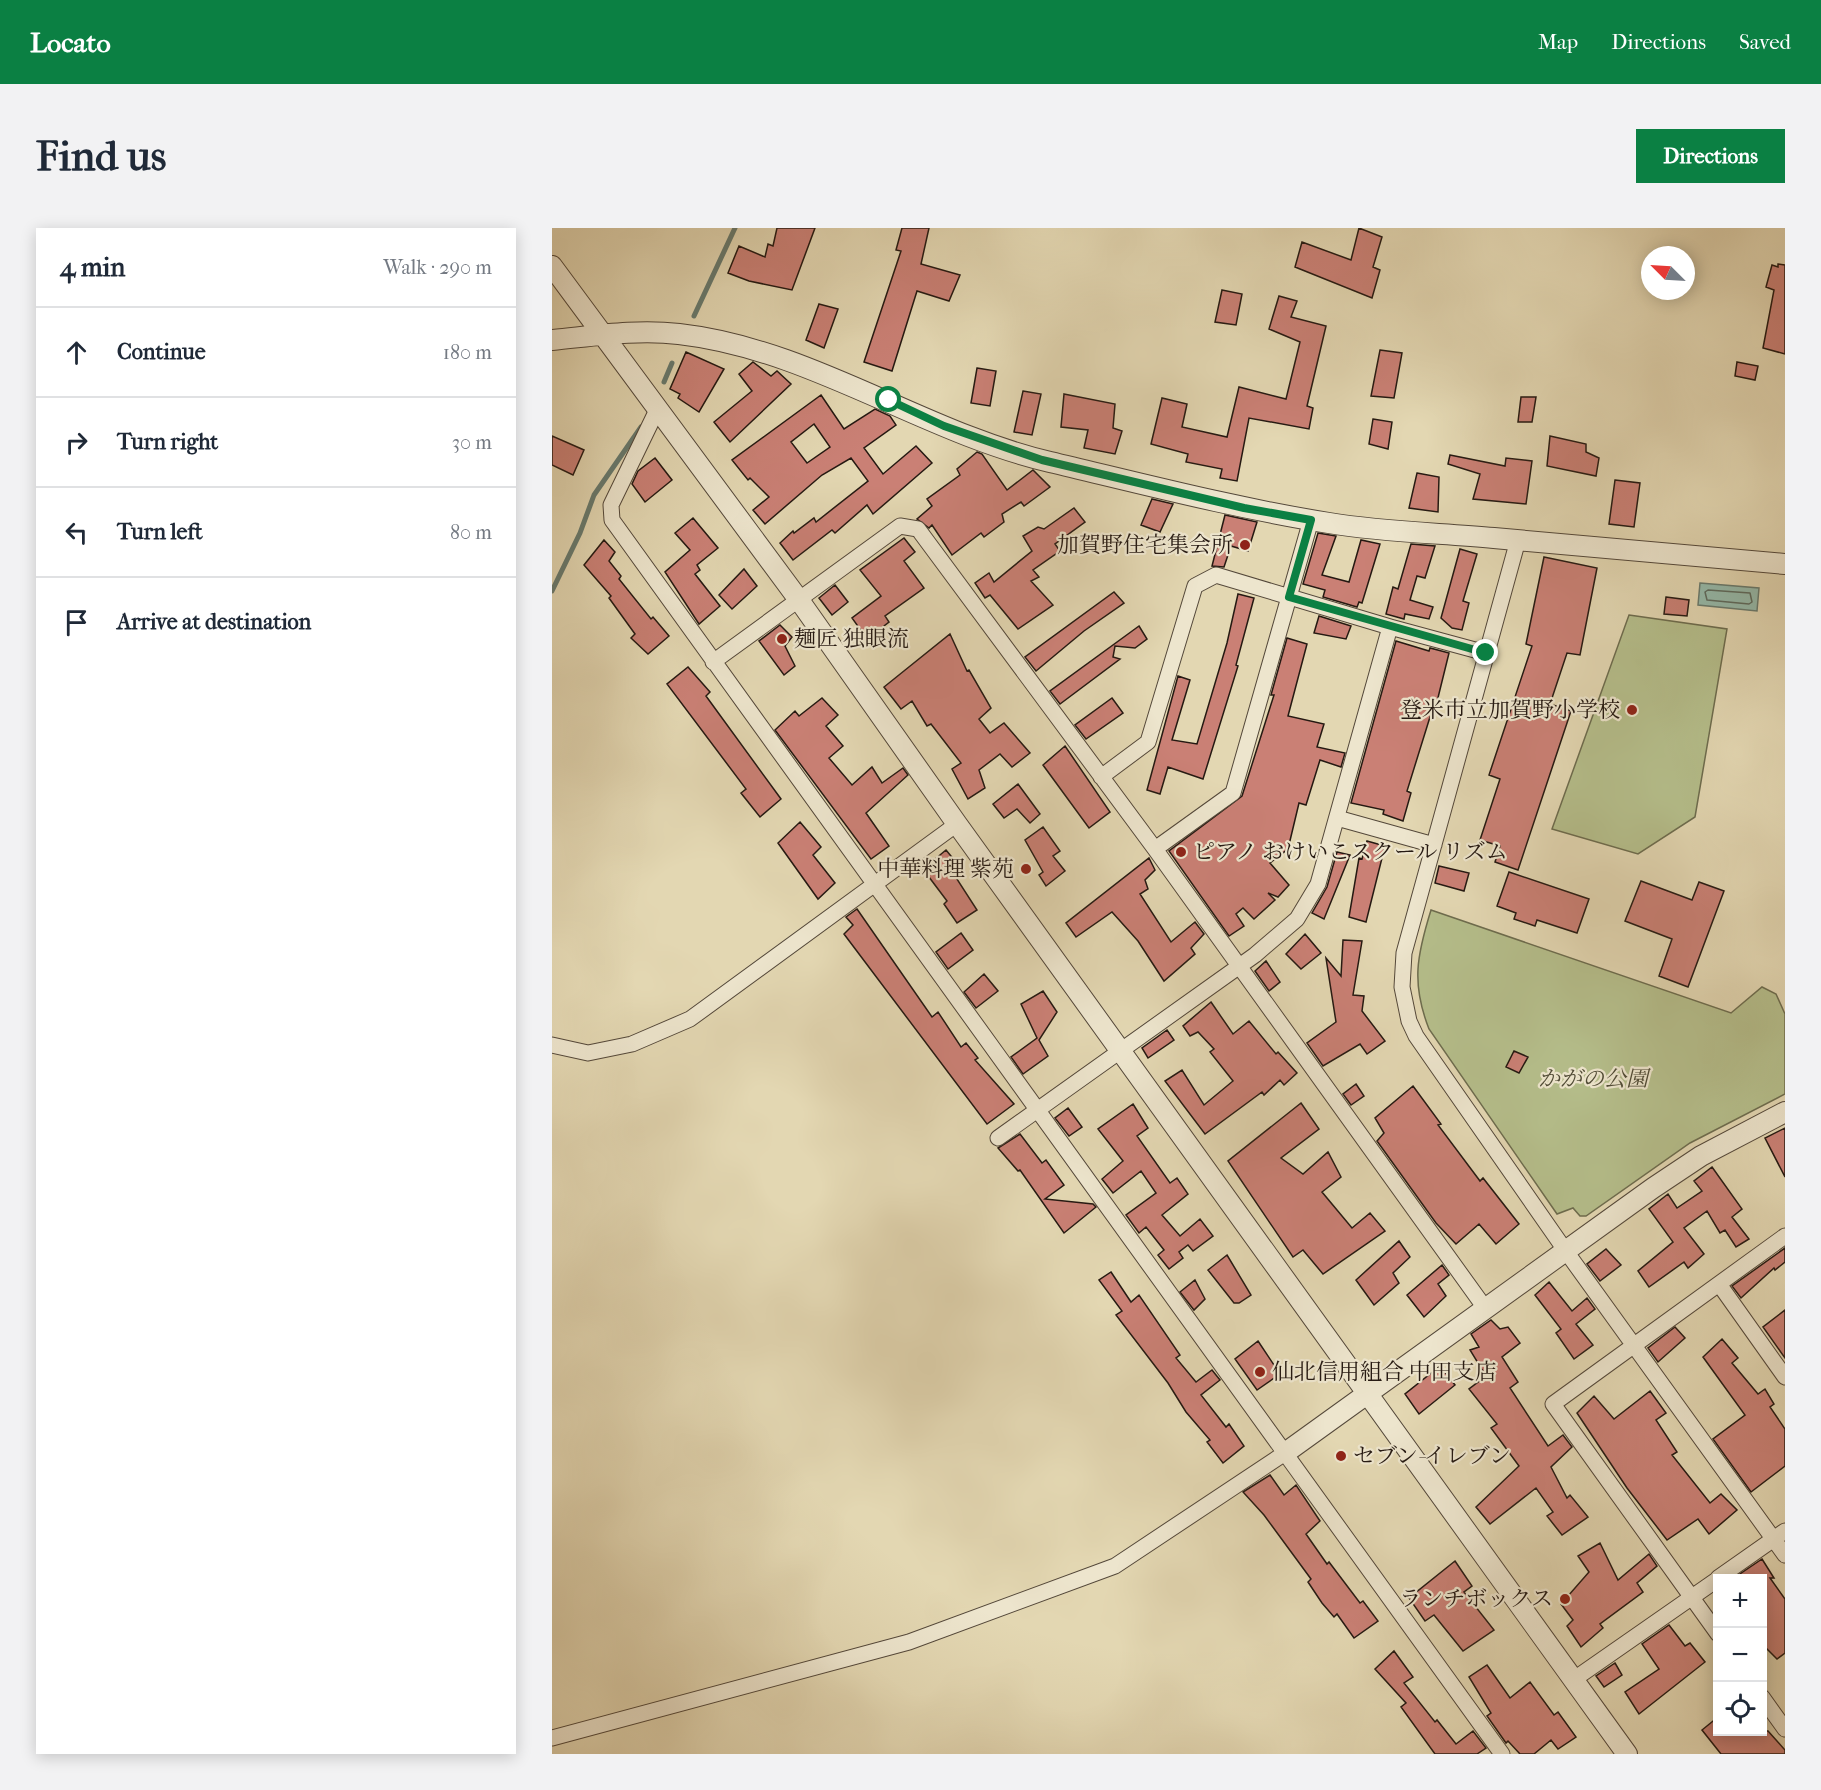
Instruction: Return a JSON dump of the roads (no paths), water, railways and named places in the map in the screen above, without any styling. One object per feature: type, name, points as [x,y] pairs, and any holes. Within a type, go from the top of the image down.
[{"type":"street","points":[[552,266],[799,600],[957,824],[1627,1754]]},
{"type":"street","points":[[552,340],[601,334],[680,334],[725,344],[790,361],[889,400],[944,426],[1042,460],[1244,508],[1311,520],[1785,564]]},
{"type":"street","points":[[657,410],[611,505],[612,520],[1502,1754]]},
{"type":"street","points":[[1155,849],[1233,792],[1311,520]]},
{"type":"street","points":[[713,662],[900,526],[918,529],[1155,849],[1485,1308]]},
{"type":"street","points":[[1518,540],[1404,953],[1402,987],[1410,1021],[1430,1058],[1564,1250],[1633,1346],[1779,1535],[1785,1555]]},
{"type":"street","points":[[1101,777],[1148,742],[1195,586],[1216,575],[1486,653]]},
{"type":"street","points":[[998,1138],[1285,931],[1307,904],[1318,884],[1390,627]]},
{"type":"street","points":[[1337,818],[1434,845]]},
{"type":"street","points":[[552,1045],[588,1053],[632,1044],[690,1019],[762,964],[875,886],[957,824]]},
{"type":"street","points":[[552,1738],[909,1642],[1115,1566],[1284,1452],[1564,1250],[1701,1156],[1785,1112]]},
{"type":"street","points":[[1714,1628],[1553,1404],[1785,1236]]},
{"type":"street","points":[[1719,1284],[1785,1377]]},
{"type":"street","points":[[1725,1574],[1779,1535]]},
{"type":"street","points":[[1573,1680],[1713,1582]]},
{"type":"street","points":[[1767,1704],[1785,1729]]},
{"type":"water","points":[[1700,583],[1759,588],[1757,611],[1698,605]]},
{"type":"waterway","points":[[694,316],[735,228]]},
{"type":"waterway","points":[[664,382],[672,363]]},
{"type":"waterway","points":[[552,591],[580,533],[594,495],[641,427]]},
{"type":"place","name":"加賀野住宅集会所","points":[[1245,545]]},
{"type":"place","name":"麺匠 独眼流","points":[[782,639]]},
{"type":"place","name":"登米市立加賀野小学校","points":[[1632,710]]},
{"type":"place","name":"ピアノ おけいこスクール リズム","points":[[1181,852]]},
{"type":"place","name":"中華料理 紫苑","points":[[1026,869]]},
{"type":"place","name":"仙北信用組合 中田支店","points":[[1260,1372]]},
{"type":"place","name":"セブン-イレブン","points":[[1341,1456]]},
{"type":"place","name":"ランチボックス","points":[[1565,1599]]},
{"type":"park label","name":"かがの公園","points":[[1593,1079]]}]
